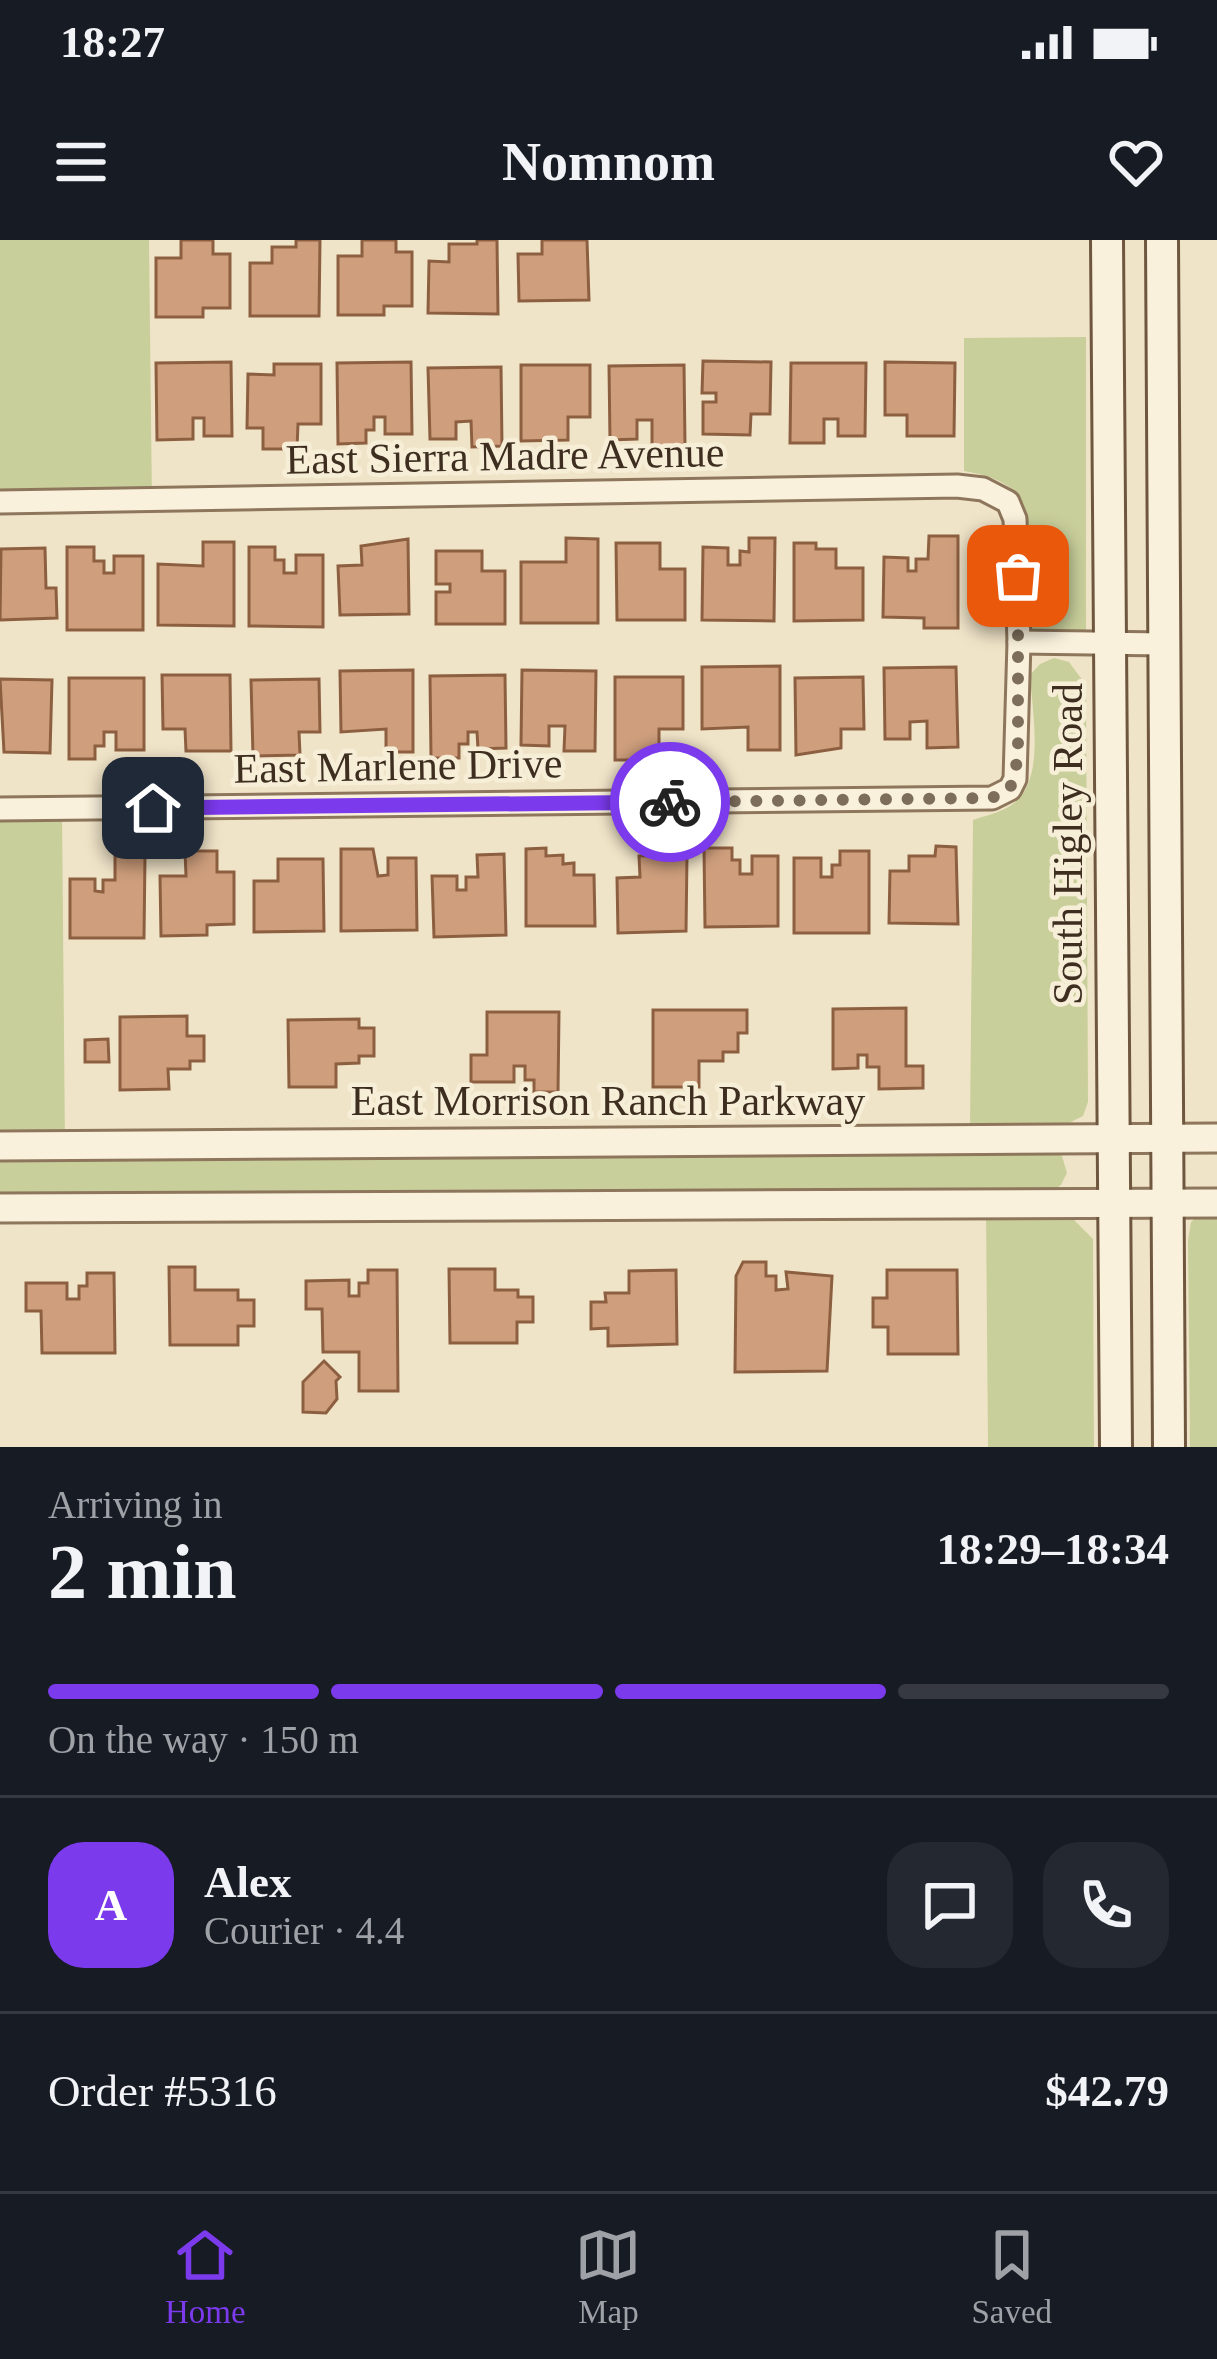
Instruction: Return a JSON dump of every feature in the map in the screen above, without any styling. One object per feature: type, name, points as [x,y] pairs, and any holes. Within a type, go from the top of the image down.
[{"type":"main road","name":"South Higley Road","points":[[1107,240],[1116,1447]]},
{"type":"main road","points":[[1162,240],[1169,1447]]},
{"type":"street","name":"East Sierra Madre Avenue","points":[[0,502],[982,489],[1008,502],[1016,519],[1019,642]]},
{"type":"street","points":[[1019,642],[1164,644]]},
{"type":"street","name":"East Marlene Drive","points":[[0,809],[992,798],[1010,789],[1018,758],[1019,642]]},
{"type":"street","name":"East Morrison Ranch Parkway","points":[[0,1146],[1217,1138]]},
{"type":"street","points":[[0,1208],[1217,1203]]},
{"type":"green space","points":[[0,240],[149,240],[152,502],[0,502]]},
{"type":"green space","points":[[1086,337],[1086,631],[1029,631],[1029,536],[1023,507],[1010,487],[964,471],[964,338]]},
{"type":"green space","points":[[1054,658],[1069,662],[1086,685],[1088,1102],[1083,1116],[1065,1125],[970,1126],[973,820],[1010,806],[1022,796],[1035,746],[1030,675]]},
{"type":"green space","points":[[62,808],[65,1146],[0,1146],[0,809]]},
{"type":"green space","points":[[1048,1148],[1062,1156],[1067,1173],[1050,1192],[0,1201],[0,1153]]},
{"type":"green space","points":[[1217,1210],[1217,1447],[1190,1447],[1188,1240],[1191,1222],[1203,1212]]},
{"type":"green space","points":[[986,1213],[1068,1214],[1093,1239],[1094,1447],[988,1447]]},
{"type":"building","points":[[181,240],[213,240],[213,254],[230,254],[230,308],[203,308],[203,317],[156,317],[156,258],[181,258]]},
{"type":"building","points":[[296,240],[320,240],[319,316],[250,316],[250,263],[272,263],[272,247],[296,247]]},
{"type":"building","points":[[362,240],[396,240],[396,252],[412,252],[412,306],[384,306],[384,315],[338,315],[338,256],[362,256]]},
{"type":"building","points":[[477,240],[497,240],[498,314],[428,313],[429,261],[449,262],[449,244],[477,244]]},
{"type":"building","points":[[542,240],[587,240],[589,300],[519,301],[518,254],[542,254]]},
{"type":"building","points":[[703,361],[771,362],[770,414],[751,414],[750,435],[703,434],[703,402],[716,402],[716,393],[702,393]]},
{"type":"building","points":[[231,362],[232,436],[204,436],[204,418],[193,418],[193,439],[157,440],[156,363]]},
{"type":"building","points":[[411,362],[412,434],[385,434],[385,417],[374,417],[374,430],[366,430],[366,443],[338,444],[337,363]]},
{"type":"building","points":[[885,362],[955,363],[954,436],[907,436],[907,415],[885,415]]},
{"type":"building","points":[[791,363],[866,363],[865,436],[838,436],[838,419],[824,419],[824,443],[790,443]]},
{"type":"building","points":[[274,364],[321,364],[321,424],[298,424],[297,449],[263,449],[263,428],[247,428],[248,374],[274,375]]},
{"type":"building","points":[[521,365],[590,365],[590,417],[568,417],[568,440],[521,441]]},
{"type":"building","points":[[684,365],[685,446],[652,446],[652,420],[637,420],[637,439],[610,440],[609,366]]},
{"type":"building","points":[[501,367],[502,446],[472,447],[471,421],[456,422],[456,439],[430,439],[428,368]]},
{"type":"building","points":[[929,536],[958,536],[958,628],[924,628],[924,618],[883,617],[884,557],[908,558],[908,571],[916,571],[916,559],[928,559]]},
{"type":"building","points":[[566,538],[598,539],[598,623],[521,623],[521,562],[566,562]]},
{"type":"building","points":[[749,538],[775,538],[774,621],[702,620],[703,547],[728,548],[728,565],[740,565],[740,551],[749,552]]},
{"type":"building","points":[[408,539],[409,614],[340,615],[338,566],[362,565],[361,546]]},
{"type":"building","points":[[203,542],[234,542],[234,626],[158,625],[158,564],[203,566]]},
{"type":"building","points":[[616,543],[660,543],[660,569],[685,569],[685,620],[617,620]]},
{"type":"building","points":[[794,543],[836,549],[836,568],[863,568],[863,620],[794,621]]},
{"type":"building","points":[[67,547],[94,547],[94,561],[104,561],[104,573],[114,573],[114,556],[143,556],[143,630],[67,630]]},
{"type":"building","points":[[249,547],[275,547],[275,560],[284,560],[284,573],[296,573],[296,555],[323,555],[323,627],[249,626]]},
{"type":"building","points":[[45,548],[46,588],[56,588],[57,618],[0,620],[1,549]]},
{"type":"building","points":[[436,551],[482,551],[482,571],[505,571],[505,624],[436,624],[436,592],[450,592],[450,584],[436,584]]},
{"type":"building","points":[[780,666],[780,750],[748,750],[748,727],[702,729],[702,667]]},
{"type":"building","points":[[956,667],[958,747],[927,748],[927,721],[910,722],[910,739],[885,739],[884,668]]},
{"type":"building","points":[[413,670],[413,752],[386,752],[386,729],[341,732],[340,671]]},
{"type":"building","points":[[522,670],[596,671],[595,751],[564,751],[565,726],[549,726],[549,746],[521,745]]},
{"type":"building","points":[[162,675],[230,675],[231,751],[186,751],[185,729],[163,729]]},
{"type":"building","points":[[505,675],[506,748],[478,749],[477,732],[468,732],[468,744],[459,744],[459,758],[431,758],[430,676]]},
{"type":"building","points":[[615,677],[683,677],[683,729],[659,729],[659,760],[615,760]]},
{"type":"building","points":[[863,677],[864,729],[841,729],[841,748],[796,755],[795,678]]},
{"type":"building","points":[[69,678],[144,678],[144,750],[116,750],[116,732],[104,732],[104,746],[95,746],[95,759],[69,759]]},
{"type":"building","points":[[0,679],[52,680],[50,753],[4,752]]},
{"type":"building","points":[[319,679],[320,732],[299,732],[300,755],[253,756],[251,680]]},
{"type":"building","points":[[936,846],[956,847],[958,924],[889,923],[890,871],[909,871],[909,856],[935,856]]},
{"type":"building","points":[[546,848],[546,856],[563,855],[563,864],[574,863],[574,875],[594,875],[595,926],[526,926],[526,849]]},
{"type":"building","points":[[704,848],[732,848],[732,860],[740,860],[740,874],[752,874],[752,856],[778,856],[778,926],[705,927]]},
{"type":"building","points":[[341,849],[373,849],[378,876],[388,875],[388,858],[416,858],[417,930],[341,931]]},
{"type":"building","points":[[185,851],[217,851],[217,872],[234,872],[234,924],[207,925],[207,935],[161,936],[160,876],[186,876]]},
{"type":"building","points":[[840,851],[869,851],[869,933],[794,933],[794,858],[821,858],[821,877],[832,877],[832,865],[840,865]]},
{"type":"building","points":[[504,854],[506,935],[434,937],[432,876],[457,876],[457,890],[466,890],[466,877],[478,877],[477,855]]},
{"type":"building","points":[[687,855],[686,931],[618,933],[617,878],[640,877],[639,856]]},
{"type":"building","points":[[115,856],[145,856],[144,938],[70,938],[70,879],[95,879],[95,891],[103,892],[103,880],[115,880]]},
{"type":"building","points":[[278,859],[323,859],[324,931],[254,932],[254,881],[278,881]]},
{"type":"building","points":[[906,1008],[906,1066],[923,1066],[923,1088],[879,1089],[879,1067],[867,1067],[867,1055],[858,1055],[858,1068],[833,1069],[833,1009]]},
{"type":"building","points":[[653,1010],[747,1010],[747,1033],[738,1033],[738,1052],[723,1052],[723,1061],[699,1061],[699,1087],[653,1087]]},
{"type":"building","points":[[487,1012],[559,1012],[558,1092],[534,1092],[534,1080],[525,1080],[525,1066],[514,1066],[514,1082],[471,1082],[471,1055],[487,1055]]},
{"type":"building","points":[[187,1016],[187,1036],[204,1036],[204,1061],[190,1061],[190,1069],[168,1069],[169,1089],[120,1090],[120,1017]]},
{"type":"building","points":[[359,1019],[359,1028],[374,1028],[374,1056],[359,1056],[359,1063],[336,1064],[336,1087],[289,1087],[288,1020]]},
{"type":"building","points":[[108,1039],[109,1062],[85,1062],[85,1040]]},
{"type":"building","points":[[743,1262],[766,1262],[766,1276],[776,1276],[776,1290],[788,1289],[786,1272],[832,1276],[827,1371],[735,1372],[736,1276]]},
{"type":"building","points":[[169,1267],[195,1267],[195,1290],[238,1290],[238,1300],[254,1300],[254,1326],[238,1326],[238,1345],[170,1345]]},
{"type":"building","points":[[449,1269],[495,1269],[495,1290],[518,1290],[518,1297],[533,1297],[533,1322],[517,1322],[517,1343],[450,1343]]},
{"type":"building","points":[[368,1270],[397,1270],[398,1391],[359,1391],[359,1352],[323,1352],[322,1309],[306,1309],[306,1281],[349,1280],[349,1296],[359,1296],[359,1283],[368,1283]]},
{"type":"building","points":[[676,1270],[677,1344],[608,1346],[608,1328],[591,1329],[591,1302],[606,1302],[605,1293],[629,1293],[629,1271]]},
{"type":"building","points":[[887,1270],[957,1270],[958,1354],[888,1354],[888,1327],[873,1327],[873,1298],[887,1298]]},
{"type":"building","points":[[87,1273],[114,1273],[115,1353],[42,1353],[41,1311],[26,1311],[26,1283],[67,1283],[67,1299],[79,1299],[79,1286],[87,1286]]},
{"type":"building","points":[[324,1361],[340,1377],[337,1399],[326,1413],[303,1412],[303,1382]]},
{"type":"way so far","points":[[670,802],[992,798],[1010,789],[1018,758],[1018,576]]},
{"type":"route","points":[[153,808],[670,802]]}]
